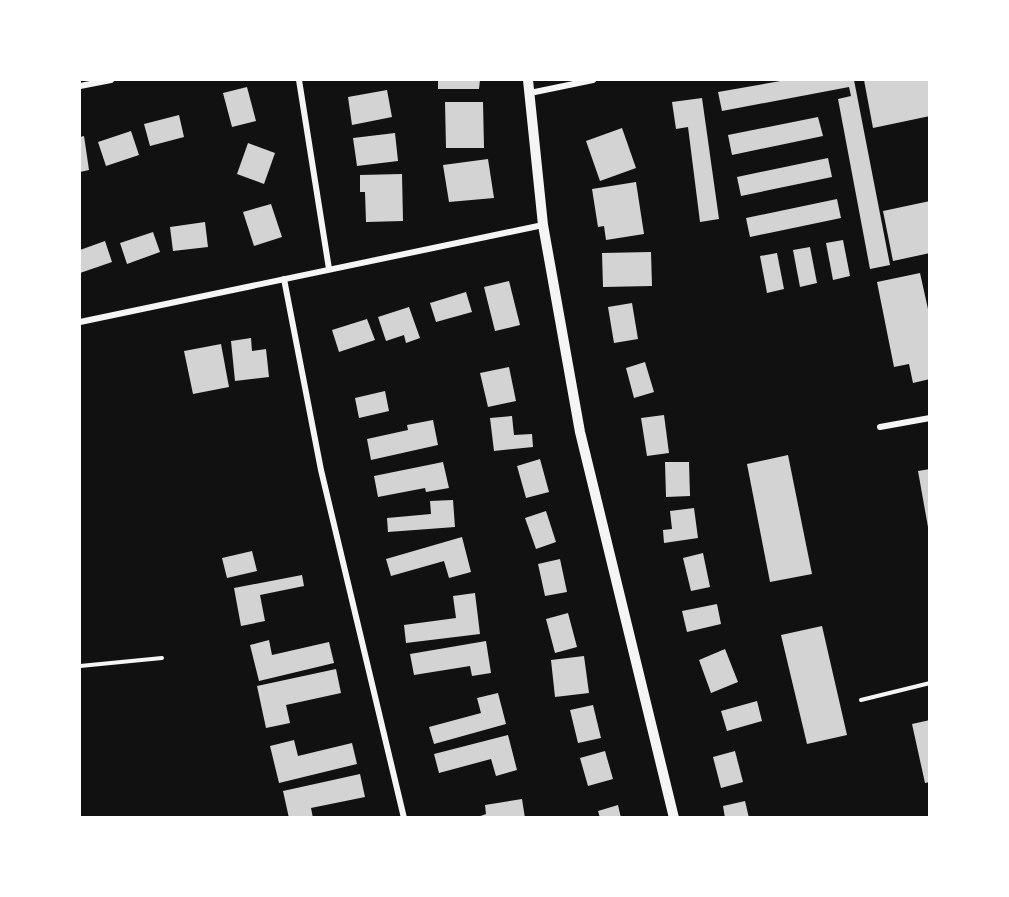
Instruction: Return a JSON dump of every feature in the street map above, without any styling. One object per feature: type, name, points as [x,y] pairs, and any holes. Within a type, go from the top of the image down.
[{"type":"street","points":[[80,86],[111,80]]},
{"type":"street","points":[[298,80],[329,269]]},
{"type":"street","points":[[528,80],[543,225],[580,432],[674,818]]},
{"type":"street","points":[[530,93],[592,80]]},
{"type":"street","points":[[80,322],[543,225]]},
{"type":"street","points":[[284,279],[321,470],[404,818]]},
{"type":"street","points":[[880,427],[930,418]]},
{"type":"lane","points":[[80,666],[162,658]]},
{"type":"lane","points":[[861,700],[930,683]]},
{"type":"building","points":[[438,80],[480,80],[479,89],[438,89]]},
{"type":"building","points":[[786,80],[854,80],[890,265],[870,269],[838,99],[851,96],[849,87],[722,111],[718,92]]},
{"type":"building","points":[[864,80],[930,80],[930,116],[873,128]]},
{"type":"building","points":[[247,87],[256,121],[232,127],[223,93]]},
{"type":"building","points":[[387,90],[392,117],[352,125],[348,97]]},
{"type":"building","points":[[702,98],[719,219],[700,222],[688,127],[676,129],[672,102]]},
{"type":"building","points":[[445,102],[483,102],[484,148],[446,148]]},
{"type":"building","points":[[179,115],[184,137],[150,146],[144,124]]},
{"type":"building","points":[[818,117],[823,136],[732,155],[728,135]]},
{"type":"building","points":[[622,128],[636,168],[600,181],[586,141]]},
{"type":"building","points":[[131,131],[139,155],[106,166],[98,142]]},
{"type":"building","points":[[395,133],[398,161],[357,166],[353,138]]},
{"type":"building","points":[[84,136],[89,170],[80,172],[80,137]]},
{"type":"building","points":[[248,143],[275,153],[264,184],[237,174]]},
{"type":"building","points":[[828,158],[832,177],[741,196],[737,177]]},
{"type":"building","points":[[488,159],[494,198],[449,202],[443,165]]},
{"type":"building","points":[[402,174],[403,221],[366,222],[365,192],[360,192],[360,175]]},
{"type":"building","points":[[636,182],[644,234],[606,240],[604,226],[598,227],[592,189]]},
{"type":"building","points":[[837,199],[841,218],[750,237],[746,218]]},
{"type":"building","points":[[930,201],[930,253],[893,261],[883,211]]},
{"type":"building","points":[[271,204],[282,237],[254,246],[243,212]]},
{"type":"building","points":[[205,222],[208,247],[173,251],[170,227]]},
{"type":"building","points":[[153,232],[160,252],[127,264],[120,243]]},
{"type":"building","points":[[843,240],[850,276],[833,280],[826,243]]},
{"type":"building","points":[[105,241],[112,262],[80,273],[80,250]]},
{"type":"building","points":[[810,247],[817,283],[800,287],[793,250]]},
{"type":"building","points":[[651,252],[652,286],[603,287],[602,253]]},
{"type":"building","points":[[777,253],[784,289],[767,293],[760,256]]},
{"type":"building","points":[[920,273],[930,318],[930,379],[913,383],[909,364],[894,367],[877,282]]},
{"type":"building","points":[[509,281],[520,325],[495,331],[484,287]]},
{"type":"building","points":[[466,292],[472,312],[436,322],[430,303]]},
{"type":"building","points":[[632,303],[638,339],[614,343],[608,307]]},
{"type":"building","points":[[409,307],[420,338],[406,343],[404,335],[386,341],[378,317]]},
{"type":"building","points":[[367,319],[375,340],[339,352],[332,330]]},
{"type":"building","points":[[251,338],[252,351],[266,349],[269,377],[235,381],[231,341]]},
{"type":"building","points":[[221,344],[229,387],[193,394],[184,351]]},
{"type":"building","points":[[645,362],[654,392],[634,398],[626,368]]},
{"type":"building","points":[[509,367],[516,401],[488,407],[480,373]]},
{"type":"building","points":[[385,391],[389,411],[359,418],[355,398]]},
{"type":"building","points":[[664,415],[669,453],[647,456],[641,418]]},
{"type":"building","points":[[512,416],[514,435],[532,434],[533,447],[494,451],[490,418]]},
{"type":"building","points":[[433,420],[438,445],[371,460],[367,439],[408,430],[407,425]]},
{"type":"building","points":[[788,455],[812,574],[770,582],[747,464]]},
{"type":"building","points":[[540,459],[549,492],[526,498],[517,466]]},
{"type":"building","points":[[443,462],[449,488],[426,492],[425,488],[378,497],[374,476]]},
{"type":"building","points":[[665,462],[689,462],[690,496],[666,497]]},
{"type":"building","points":[[930,469],[930,527],[928,527],[918,471]]},
{"type":"building","points":[[453,500],[455,527],[388,532],[387,518],[431,514],[430,501]]},
{"type":"building","points":[[694,508],[698,538],[664,543],[663,530],[672,529],[670,511]]},
{"type":"building","points":[[546,511],[556,542],[536,549],[525,518]]},
{"type":"building","points":[[462,537],[471,572],[449,578],[444,561],[391,576],[386,559]]},
{"type":"building","points":[[252,551],[257,571],[227,578],[222,558]]},
{"type":"building","points":[[703,553],[710,587],[691,591],[683,558]]},
{"type":"building","points":[[560,559],[567,592],[545,596],[538,564]]},
{"type":"building","points":[[302,575],[304,586],[260,595],[265,621],[241,626],[234,588]]},
{"type":"building","points":[[475,593],[480,634],[406,643],[404,625],[456,618],[453,596]]},
{"type":"building","points":[[717,604],[721,624],[687,632],[682,611]]},
{"type":"building","points":[[568,613],[577,647],[555,653],[546,619]]},
{"type":"building","points":[[822,626],[847,735],[807,744],[781,635]]},
{"type":"building","points":[[269,640],[272,655],[329,642],[334,663],[259,681],[250,645]]},
{"type":"building","points":[[486,641],[491,673],[472,676],[470,666],[414,675],[410,654]]},
{"type":"building","points":[[725,649],[738,682],[711,693],[699,660]]},
{"type":"building","points":[[584,656],[589,693],[555,697],[551,660]]},
{"type":"building","points":[[336,669],[341,693],[286,705],[290,723],[266,728],[257,686]]},
{"type":"building","points":[[498,693],[506,724],[434,744],[429,727],[481,713],[477,698]]},
{"type":"building","points":[[757,701],[762,721],[727,731],[721,711]]},
{"type":"building","points":[[593,705],[601,738],[578,743],[570,710]]},
{"type":"building","points":[[930,720],[930,782],[925,783],[912,724]]},
{"type":"building","points":[[508,735],[517,770],[496,776],[491,759],[439,773],[434,754]]},
{"type":"building","points":[[294,740],[298,756],[352,743],[357,764],[279,783],[270,746]]},
{"type":"building","points":[[605,751],[613,779],[588,786],[580,758]]},
{"type":"building","points":[[735,751],[743,782],[721,788],[713,757]]},
{"type":"building","points":[[360,774],[365,797],[311,808],[313,818],[289,818],[283,791]]},
{"type":"building","points":[[522,799],[525,818],[475,818],[486,814],[485,805]]},
{"type":"building","points":[[745,801],[749,818],[725,818],[723,806]]},
{"type":"building","points":[[618,805],[621,818],[600,818],[598,811]]}]
